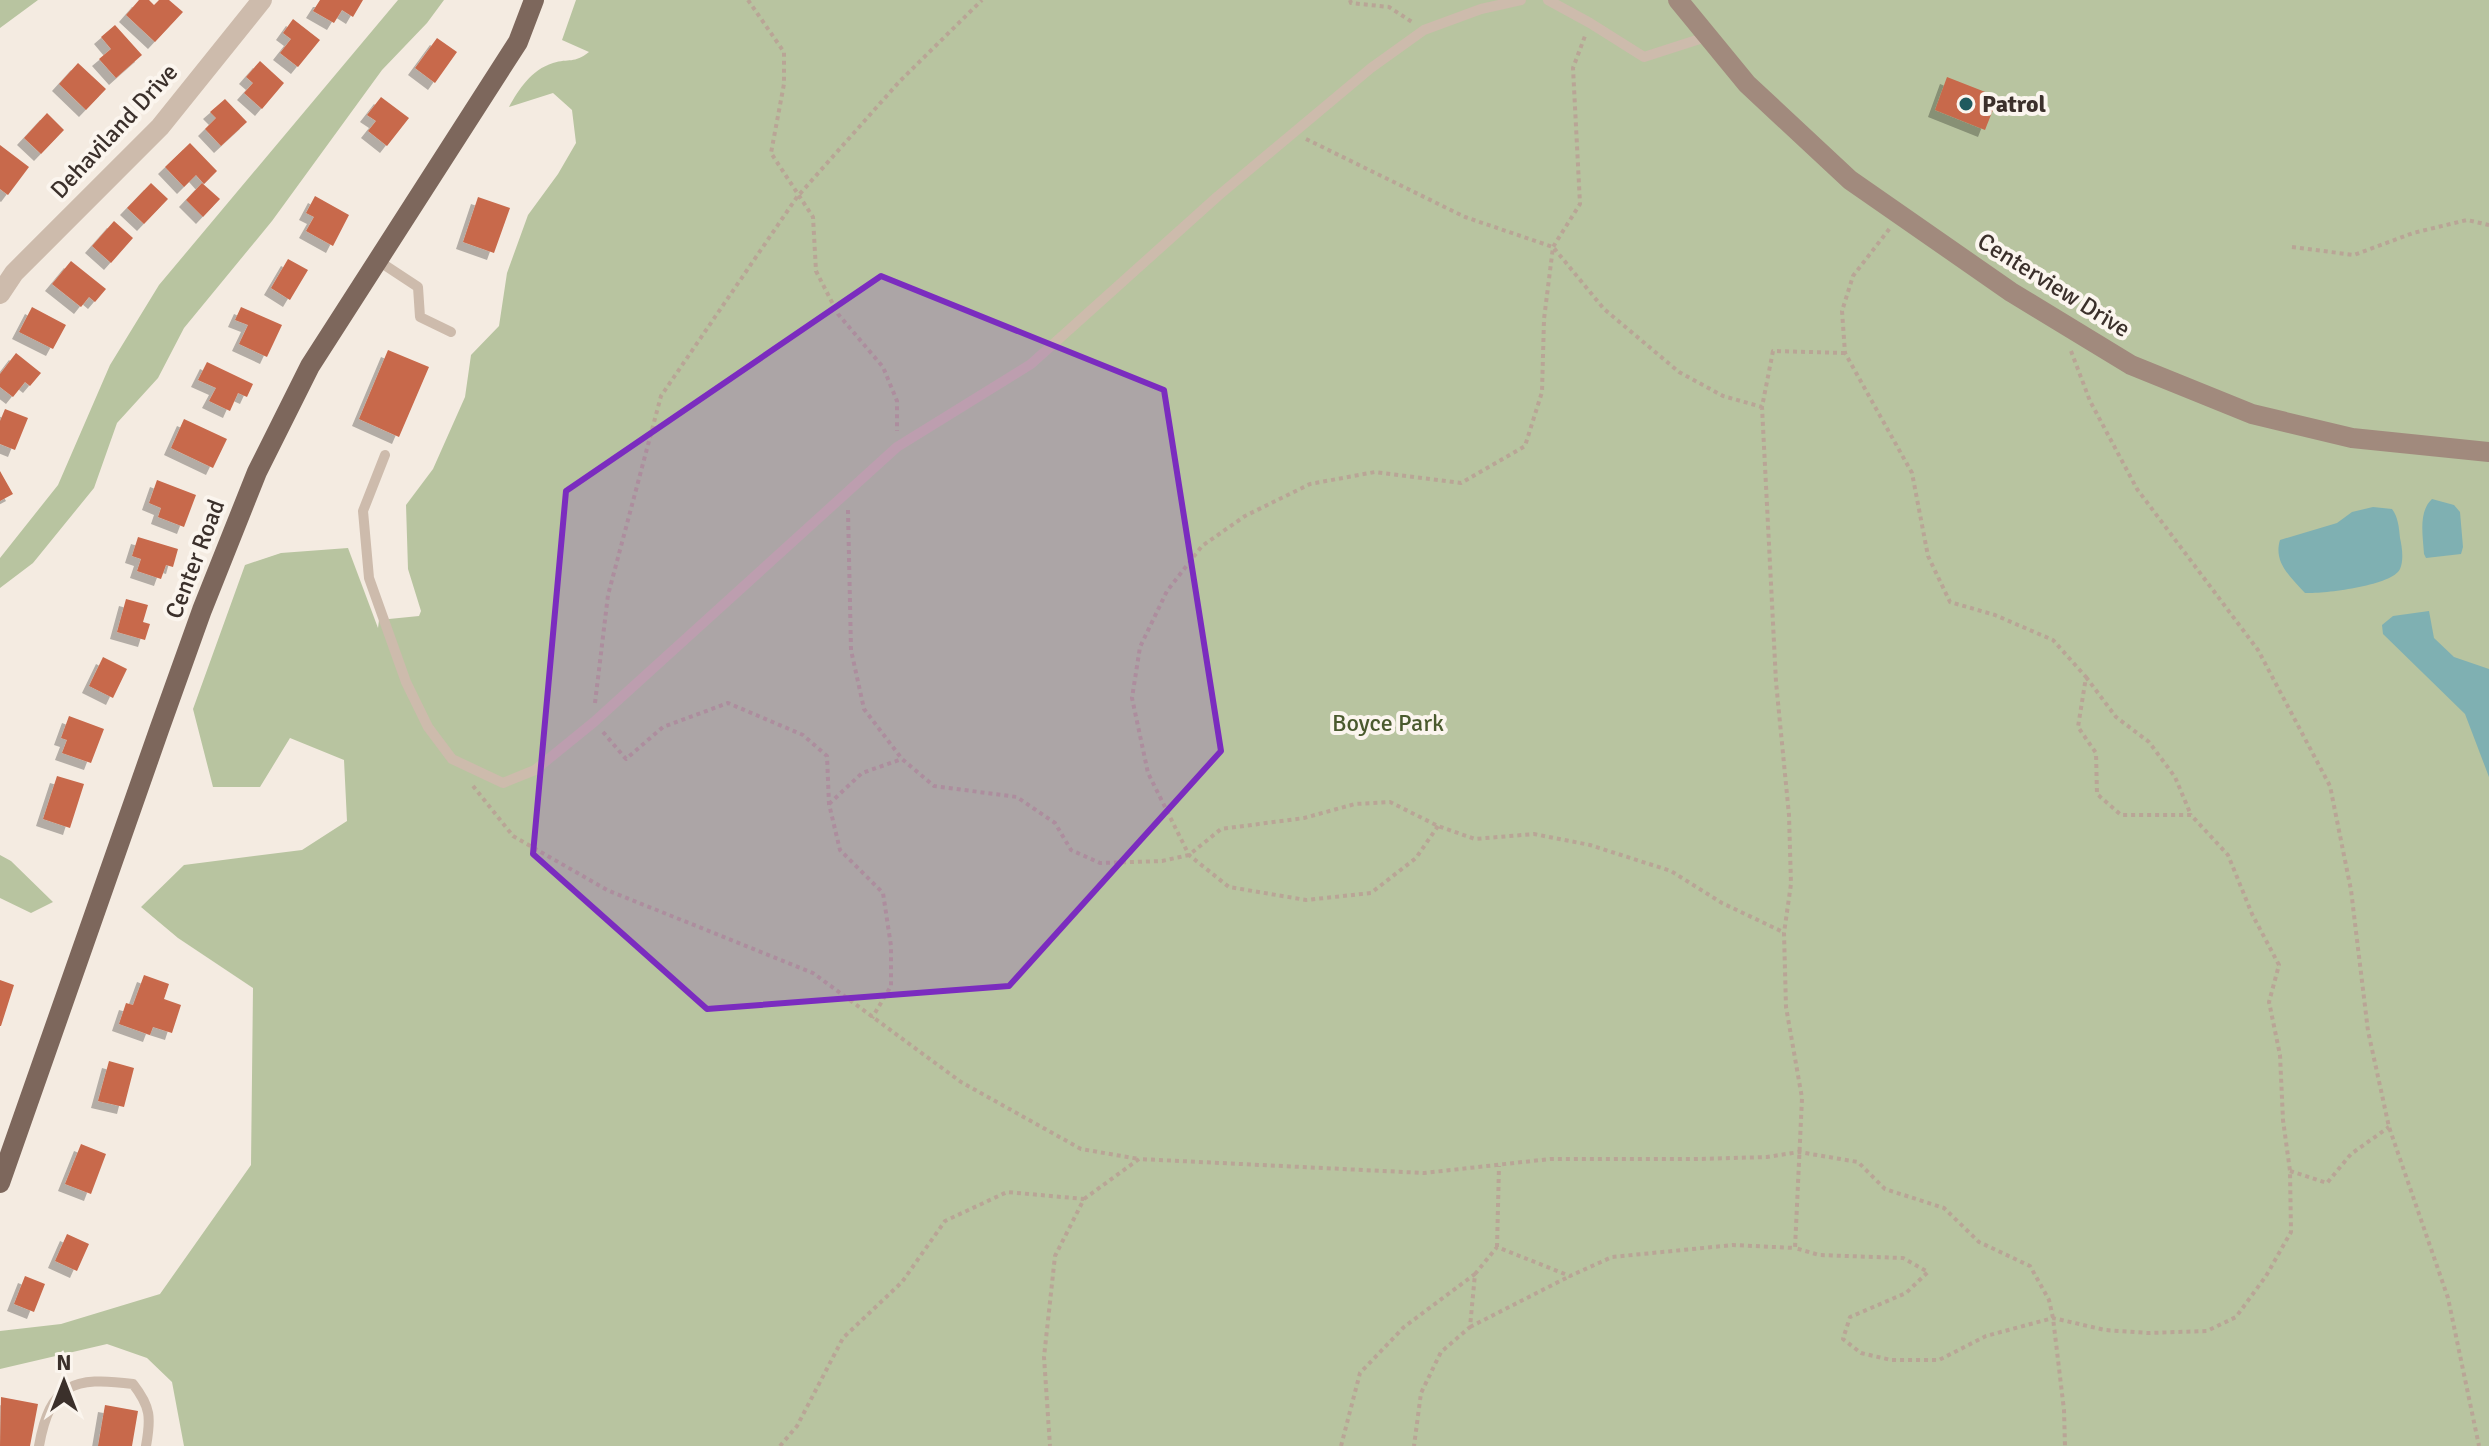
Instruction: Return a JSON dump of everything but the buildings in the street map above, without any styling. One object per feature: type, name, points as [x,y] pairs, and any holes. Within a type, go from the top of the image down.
[{"type":"main road","name":"Center Road","points":[[0,1183],[159,730],[257,472],[310,366],[518,42],[534,0]]},
{"type":"street","name":"Dehaviland Drive","points":[[0,294],[14,273],[160,127],[262,0]]},
{"type":"street","name":"Centerview Drive","points":[[1678,0],[1747,84],[1838,169],[2011,292],[2131,365],[2252,414],[2352,438],[2489,452]]},
{"type":"lane","points":[[385,455],[363,511],[369,578],[406,682],[428,727],[452,759],[503,783],[535,770],[594,722],[897,447],[1031,364],[1218,196],[1371,68],[1424,30],[1481,9],[1521,0]]},
{"type":"lane","points":[[1548,0],[1644,57],[1706,37]]},
{"type":"lane","points":[[377,260],[418,287],[420,317],[451,332]]},
{"type":"lane","points":[[39,1446],[51,1402],[69,1387],[104,1380],[133,1384],[146,1401],[150,1424],[146,1446]]},
{"type":"path","points":[[748,0],[784,52],[784,84],[771,153],[797,197],[813,217],[816,271],[838,314],[883,367],[897,401],[897,447]]},
{"type":"path","points":[[872,1018],[891,986],[891,946],[883,893],[840,850],[829,804],[827,756],[803,735],[728,703],[663,727],[626,759],[594,722],[608,595],[661,396],[797,197],[899,82],[982,0]]},
{"type":"path","points":[[1350,0],[1351,3],[1389,7],[1424,30]]},
{"type":"path","points":[[1438,826],[1416,858],[1371,893],[1306,900],[1229,887],[1189,855],[1148,773],[1132,698],[1140,647],[1167,591],[1202,546],[1245,516],[1310,484],[1375,472],[1461,483],[1525,446],[1542,392],[1544,319],[1553,247],[1580,204],[1573,68],[1590,23]]},
{"type":"path","points":[[1293,133],[1465,217],[1553,247],[1604,309],[1679,372],[1723,396],[1762,407]]},
{"type":"path","points":[[1414,1446],[1421,1393],[1441,1352],[1470,1327],[1612,1257],[1733,1245],[1795,1248],[1819,1255],[1903,1258],[1928,1272],[1906,1293],[1850,1317],[1843,1339],[1861,1353],[1891,1360],[1939,1360],[1986,1336],[2053,1318],[2105,1330],[2148,1333],[2207,1331],[2236,1317],[2266,1276],[2291,1232],[2290,1171],[2283,1120],[2280,1055],[2269,1002],[2279,965],[2252,914],[2228,855],[2191,815],[2175,777],[2149,742],[2116,717],[2053,640],[1995,615],[1950,602],[1928,556],[1912,473],[1845,353],[1842,311],[1853,276],[1901,215]]},
{"type":"path","points":[[2292,247],[2354,255],[2413,233],[2467,220],[2489,225]]},
{"type":"path","points":[[2061,322],[2090,401],[2137,489],[2258,650],[2330,786],[2351,890],[2368,1031],[2389,1127],[2448,1298],[2479,1446]]},
{"type":"path","points":[[1795,1248],[1802,1098],[1786,1007],[1784,933],[1791,884],[1789,815],[1776,682],[1762,407],[1773,351],[1845,353]]},
{"type":"path","points":[[847,491],[851,650],[864,709],[902,759],[934,786],[1017,797],[1055,823],[1071,850],[1100,863],[1162,861],[1189,855],[1221,829],[1304,818],[1355,804],[1390,802],[1438,826],[1475,839],[1534,834],[1590,845],[1671,871],[1722,903],[1784,933]]},
{"type":"path","points":[[2086,677],[2078,727],[2096,753],[2097,794],[2121,815],[2191,815]]},
{"type":"path","points":[[452,759],[513,836],[607,890],[813,973],[961,1082],[1081,1149],[1139,1159],[1424,1173],[1550,1159],[1767,1157],[1799,1152],[1858,1162],[1885,1189],[1944,1208],[1979,1242],[2030,1266],[2049,1300],[2053,1318],[2065,1446]]},
{"type":"path","points":[[829,804],[862,773],[902,759]]},
{"type":"path","points":[[2290,1171],[2327,1183],[2351,1154],[2389,1127]]},
{"type":"path","points":[[1050,1446],[1044,1357],[1055,1256],[1084,1199],[1139,1159]]},
{"type":"path","points":[[1341,1446],[1360,1373],[1404,1327],[1475,1274],[1497,1247],[1499,1165]]},
{"type":"path","points":[[780,1446],[797,1426],[843,1338],[902,1282],[945,1221],[1007,1192],[1084,1199]]},
{"type":"path","points":[[1497,1247],[1570,1276]]},
{"type":"path","points":[[1470,1327],[1475,1274]]},
{"type":"highlighted area","points":[[881,276],[1164,390],[1221,751],[1009,986],[707,1009],[533,854],[566,491]]},
{"type":"green space","points":[[0,0],[38,0],[0,28]]},
{"type":"green space","points":[[398,0],[444,0],[427,23],[382,70],[272,221],[184,328],[158,378],[117,423],[94,488],[33,563],[0,588],[0,558],[58,485],[110,365],[159,285]]},
{"type":"green space","name":"Boyce Park","points":[[576,0],[2489,0],[2489,1446],[184,1446],[172,1382],[147,1358],[107,1344],[0,1369],[0,1331],[61,1324],[160,1294],[251,1165],[253,988],[178,938],[141,907],[184,865],[302,850],[347,821],[344,760],[290,738],[260,787],[213,787],[193,709],[245,565],[281,553],[348,548],[378,628],[379,620],[419,616],[421,611],[408,569],[406,505],[433,469],[465,397],[471,355],[499,326],[507,273],[528,215],[576,143],[572,110],[553,93],[509,107],[538,70],[589,52],[562,40]]},
{"type":"green space","points":[[0,855],[11,861],[53,902],[31,913],[0,898]]},
{"type":"water","points":[[2432,499],[2454,505],[2460,512],[2461,554],[2426,558],[2422,525]]},
{"type":"water","points":[[2373,507],[2392,509],[2396,515],[2402,549],[2400,569],[2394,575],[2371,584],[2305,593],[2281,563],[2280,540],[2337,523],[2352,512]]},
{"type":"water","points":[[2429,611],[2434,638],[2454,657],[2489,669],[2489,777],[2465,714],[2383,634],[2382,625],[2393,616]]},
{"type":"place","name":"Patrol","points":[[1966,104]]}]
